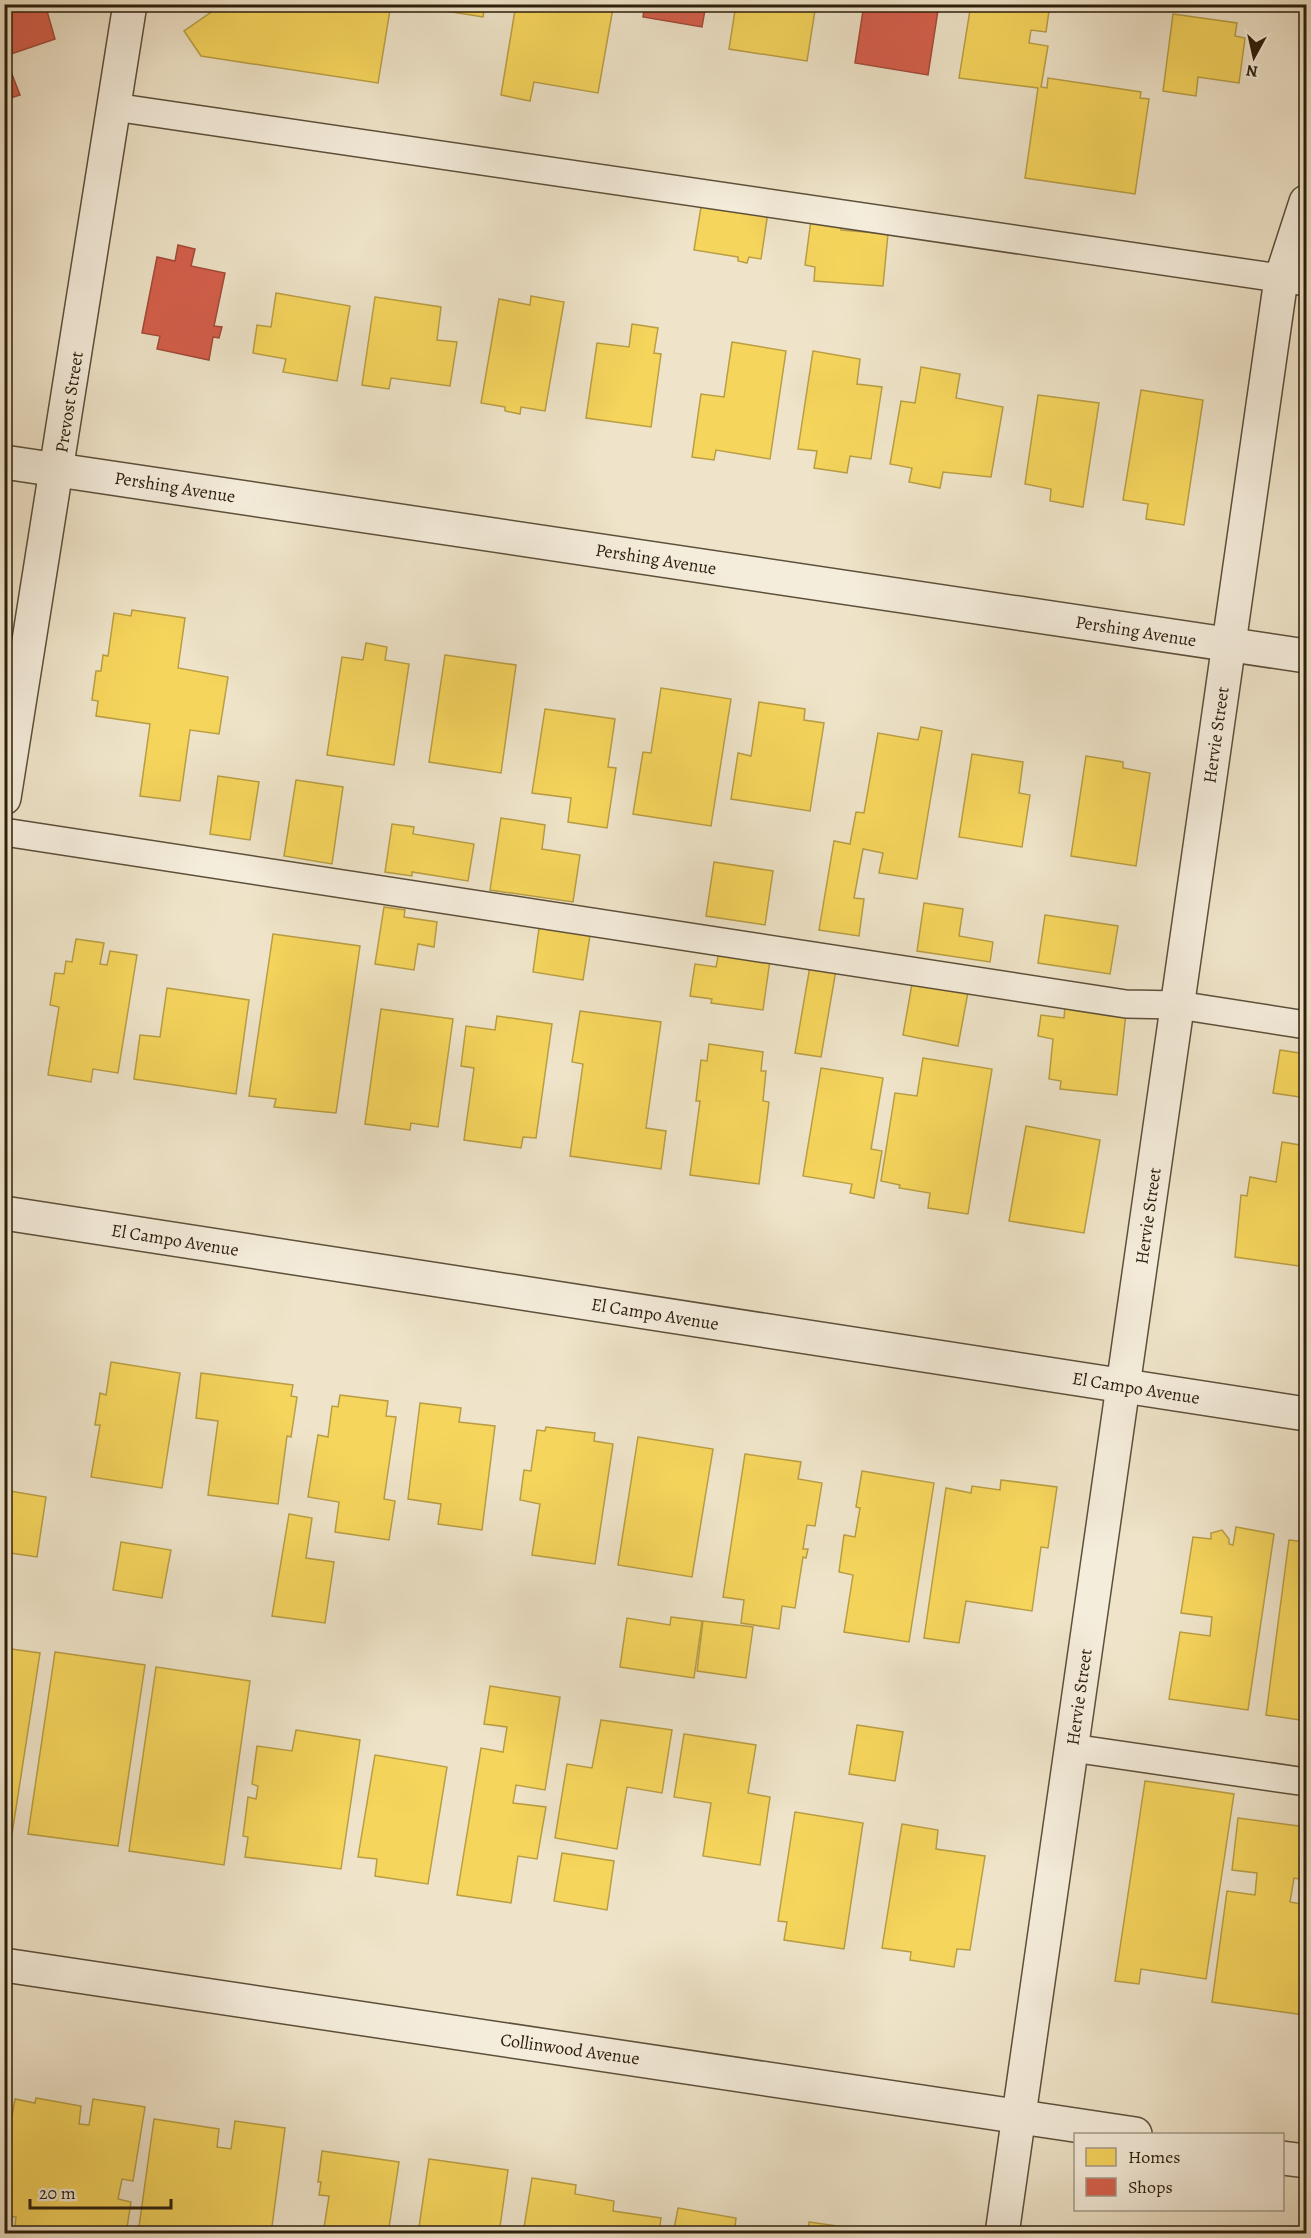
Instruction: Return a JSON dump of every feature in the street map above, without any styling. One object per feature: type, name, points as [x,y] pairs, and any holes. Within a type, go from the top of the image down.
[{"type":"street","name":"Prevost Street","points":[[4,798],[11,726],[58,469],[130,4]]},
{"type":"street","name":"Hervie Street","points":[[1002,2234],[1229,645],[1306,202]]},
{"type":"street","name":"Pershing Avenue","points":[[4,462],[1306,656]]},
{"type":"street","name":"El Campo Avenue","points":[[4,1214],[1306,1414]]},
{"type":"street","name":"Collinwood Avenue","points":[[4,1965],[1129,2133]]},
{"type":"street","points":[[1284,2157],[1306,2161]]},
{"type":"lane","points":[[114,107],[1294,280]]},
{"type":"lane","points":[[4,832],[1125,1004],[1178,1005],[1306,1025]]},
{"type":"lane","points":[[1072,1748],[1306,1782]]},
{"type":"building: Homes","points":[[223,4],[391,4],[378,83],[201,56],[184,31]]},
{"type":"building: Homes","points":[[401,4],[485,4],[483,17]]},
{"type":"building: Homes","points":[[516,4],[590,4],[613,8],[598,93],[534,82],[530,101],[501,95]]},
{"type":"building: Homes","points":[[736,4],[816,4],[807,61],[729,49]]},
{"type":"building: Homes","points":[[971,4],[1050,4],[1046,32],[1031,30],[1029,43],[1048,46],[1041,87],[1047,88],[1048,78],[1141,92],[1140,98],[1149,99],[1135,194],[1025,178],[1038,88],[959,78]]},
{"type":"building: Homes","points":[[1173,14],[1237,23],[1235,36],[1245,38],[1239,83],[1198,77],[1196,96],[1163,91]]},
{"type":"building: Homes","points":[[702,201],[768,212],[761,259],[749,257],[747,263],[738,261],[738,257],[694,250]]},
{"type":"building: Homes","points":[[811,220],[841,225],[841,230],[888,234],[883,286],[814,281],[815,267],[805,265]]},
{"type":"building: Homes","points":[[276,293],[350,306],[337,381],[283,372],[286,359],[253,353],[257,325],[271,327]]},
{"type":"building: Homes","points":[[531,296],[564,302],[545,411],[521,407],[520,414],[505,411],[505,407],[481,403],[499,299],[530,305]]},
{"type":"building: Homes","points":[[375,297],[441,307],[437,340],[457,342],[450,386],[391,378],[389,389],[362,385]]},
{"type":"building: Homes","points":[[632,324],[658,328],[654,353],[661,354],[651,427],[586,418],[597,343],[629,347]]},
{"type":"building: Homes","points":[[732,342],[786,351],[770,459],[716,450],[714,460],[692,457],[701,394],[724,397]]},
{"type":"building: Homes","points":[[813,351],[860,359],[857,384],[882,387],[871,459],[850,456],[847,473],[814,468],[817,451],[798,449]]},
{"type":"building: Homes","points":[[921,367],[960,374],[956,398],[1003,407],[991,477],[943,472],[940,488],[909,482],[912,468],[890,464],[901,401],[915,403]]},
{"type":"building: Homes","points":[[1141,390],[1203,400],[1184,525],[1146,519],[1148,504],[1123,500]]},
{"type":"building: Homes","points":[[1038,395],[1099,403],[1083,507],[1050,501],[1051,489],[1025,484]]},
{"type":"building: Homes","points":[[132,610],[185,618],[178,668],[228,677],[219,734],[190,730],[180,801],[140,796],[150,724],[96,716],[98,701],[92,700],[96,671],[101,671],[103,655],[108,656],[114,613],[131,616]]},
{"type":"building: Homes","points":[[366,643],[387,647],[385,660],[409,664],[394,765],[327,755],[342,657],[363,660]]},
{"type":"building: Homes","points":[[445,655],[516,665],[501,773],[429,762]]},
{"type":"building: Homes","points":[[661,688],[731,699],[711,826],[633,814],[643,752],[651,753]]},
{"type":"building: Homes","points":[[759,702],[805,709],[804,720],[824,723],[810,811],[731,799],[738,753],[751,756]]},
{"type":"building: Homes","points":[[545,709],[615,719],[608,767],[616,768],[607,828],[568,822],[571,798],[532,793]]},
{"type":"building: Homes","points":[[921,727],[942,731],[917,879],[879,873],[883,853],[863,849],[854,898],[864,899],[859,936],[819,930],[834,841],[850,844],[856,812],[864,813],[878,733],[918,740]]},
{"type":"building: Homes","points":[[972,754],[1023,762],[1019,793],[1030,795],[1022,847],[959,837]]},
{"type":"building: Homes","points":[[1086,756],[1123,762],[1123,768],[1150,773],[1136,866],[1071,856]]},
{"type":"building: Homes","points":[[218,776],[259,782],[250,840],[210,834]]},
{"type":"building: Homes","points":[[296,780],[343,787],[332,864],[284,856]]},
{"type":"building: Homes","points":[[501,818],[545,825],[542,849],[580,855],[573,902],[490,890]]},
{"type":"building: Homes","points":[[392,824],[414,827],[413,834],[474,844],[468,881],[412,872],[412,876],[385,872]]},
{"type":"building: Homes","points":[[714,862],[773,871],[765,925],[706,916]]},
{"type":"building: Homes","points":[[924,903],[963,909],[959,936],[993,942],[990,962],[917,951]]},
{"type":"building: Homes","points":[[384,907],[405,910],[404,917],[437,922],[434,947],[418,944],[414,970],[375,964]]},
{"type":"building: Homes","points":[[1045,915],[1118,926],[1110,974],[1038,963]]},
{"type":"building: Homes","points":[[540,921],[591,929],[583,980],[533,972]]},
{"type":"building: Homes","points":[[273,934],[360,946],[336,1113],[274,1107],[276,1099],[249,1096]]},
{"type":"building: Homes","points":[[76,939],[104,943],[100,964],[107,965],[110,951],[137,955],[118,1073],[93,1069],[91,1082],[48,1075],[59,1007],[50,1005],[55,973],[64,974],[66,961],[72,962]]},
{"type":"building: Homes","points":[[719,952],[770,960],[763,1010],[711,1003],[712,999],[690,996],[695,964],[716,967]]},
{"type":"building: Homes","points":[[810,966],[836,970],[821,1057],[795,1053]]},
{"type":"building: Homes","points":[[913,978],[969,987],[958,1046],[903,1035]]},
{"type":"building: Homes","points":[[167,988],[249,1000],[236,1094],[134,1079],[140,1035],[160,1037]]},
{"type":"building: Homes","points":[[1065,1007],[1126,1013],[1117,1095],[1060,1089],[1061,1081],[1049,1079],[1053,1039],[1038,1036],[1041,1015],[1064,1018]]},
{"type":"building: Homes","points":[[381,1009],[453,1019],[438,1127],[411,1123],[410,1130],[365,1124]]},
{"type":"building: Homes","points":[[580,1011],[661,1022],[646,1128],[666,1131],[661,1169],[570,1156],[583,1064],[572,1062]]},
{"type":"building: Homes","points":[[497,1016],[552,1024],[536,1138],[523,1137],[521,1148],[464,1140],[474,1068],[461,1066],[466,1026],[495,1030]]},
{"type":"building: Homes","points":[[709,1044],[763,1052],[761,1071],[766,1071],[763,1101],[769,1102],[759,1184],[690,1175],[700,1101],[696,1101],[701,1060],[707,1061]]},
{"type":"building: Homes","points":[[1280,1050],[1306,1054],[1306,1098],[1273,1093]]},
{"type":"building: Homes","points":[[923,1058],[992,1069],[968,1214],[928,1208],[930,1193],[899,1188],[900,1185],[881,1181],[895,1093],[917,1096]]},
{"type":"building: Homes","points":[[821,1068],[883,1078],[871,1149],[882,1151],[874,1198],[850,1193],[852,1184],[803,1176]]},
{"type":"building: Homes","points":[[1026,1126],[1100,1140],[1084,1233],[1009,1221]]},
{"type":"building: Homes","points":[[1282,1142],[1306,1146],[1306,1267],[1235,1257],[1241,1195],[1247,1196],[1250,1177],[1276,1182]]},
{"type":"building: Homes","points":[[111,1362],[180,1373],[162,1488],[91,1477],[100,1425],[95,1425],[100,1393],[106,1395]]},
{"type":"building: Homes","points":[[201,1373],[293,1385],[291,1396],[297,1397],[291,1437],[287,1436],[278,1504],[208,1495],[218,1421],[196,1418]]},
{"type":"building: Homes","points":[[340,1395],[388,1401],[386,1416],[396,1417],[384,1499],[395,1501],[389,1540],[335,1532],[339,1502],[308,1497],[318,1435],[328,1437],[332,1406],[338,1407]]},
{"type":"building: Homes","points":[[420,1403],[461,1408],[459,1422],[495,1426],[482,1530],[438,1524],[441,1504],[408,1499]]},
{"type":"building: Homes","points":[[546,1427],[595,1433],[594,1441],[613,1444],[595,1564],[532,1555],[540,1504],[520,1500],[524,1470],[531,1471],[537,1430],[545,1431]]},
{"type":"building: Homes","points":[[638,1437],[713,1449],[692,1577],[618,1565]]},
{"type":"building: Homes","points":[[745,1454],[801,1462],[798,1479],[822,1483],[815,1526],[807,1525],[803,1549],[808,1549],[806,1558],[803,1557],[795,1608],[782,1606],[779,1629],[741,1623],[744,1600],[723,1597]]},
{"type":"building: Homes","points":[[862,1471],[934,1483],[909,1642],[844,1632],[853,1575],[839,1572],[844,1535],[855,1537],[860,1508],[856,1507]]},
{"type":"building: Homes","points":[[1001,1480],[1057,1487],[1048,1548],[1041,1547],[1032,1611],[966,1601],[959,1643],[924,1638],[946,1488],[971,1493],[972,1486],[1000,1490]]},
{"type":"building: Homes","points":[[4,1490],[46,1497],[37,1557],[4,1552]]},
{"type":"building: Homes","points":[[289,1514],[312,1518],[306,1558],[334,1562],[325,1623],[272,1616]]},
{"type":"building: Homes","points":[[1236,1527],[1274,1534],[1248,1710],[1169,1699],[1180,1632],[1210,1636],[1212,1617],[1181,1613],[1193,1537],[1211,1539],[1211,1533],[1222,1530],[1229,1539],[1229,1544],[1233,1545]]},
{"type":"building: Homes","points":[[1289,1540],[1306,1542],[1306,1721],[1266,1715]]},
{"type":"building: Homes","points":[[121,1542],[171,1550],[162,1598],[113,1590]]},
{"type":"building: Homes","points":[[671,1617],[702,1621],[694,1678],[620,1667],[627,1618],[670,1625]]},
{"type":"building: Homes","points":[[703,1621],[753,1627],[746,1678],[697,1671]]},
{"type":"building: Homes","points":[[4,1648],[40,1653],[12,1834],[4,1833]]},
{"type":"building: Homes","points":[[55,1652],[145,1665],[118,1846],[28,1834]]},
{"type":"building: Homes","points":[[156,1667],[250,1681],[224,1865],[129,1851]]},
{"type":"building: Homes","points":[[490,1686],[560,1697],[545,1790],[516,1785],[513,1803],[546,1807],[537,1859],[518,1856],[511,1903],[457,1895],[481,1748],[503,1752],[507,1727],[484,1724]]},
{"type":"building: Homes","points":[[601,1720],[672,1730],[662,1793],[627,1787],[617,1849],[555,1838],[567,1764],[592,1768]]},
{"type":"building: Homes","points":[[857,1725],[903,1732],[895,1781],[849,1774]]},
{"type":"building: Homes","points":[[296,1730],[360,1740],[341,1869],[245,1857],[248,1837],[243,1836],[248,1797],[256,1799],[258,1786],[252,1784],[257,1746],[292,1751]]},
{"type":"building: Homes","points":[[684,1734],[756,1745],[748,1793],[770,1797],[760,1865],[703,1856],[711,1803],[674,1797]]},
{"type":"building: Homes","points":[[375,1755],[447,1767],[428,1884],[375,1876],[377,1859],[358,1857]]},
{"type":"building: Homes","points":[[1145,1781],[1234,1794],[1206,1979],[1141,1969],[1139,1984],[1115,1981]]},
{"type":"building: Homes","points":[[795,1812],[863,1823],[844,1949],[784,1940],[787,1922],[778,1921]]},
{"type":"building: Homes","points":[[1238,1818],[1306,1827],[1306,1880],[1294,1878],[1290,1902],[1306,1905],[1304,2015],[1212,2002],[1227,1891],[1255,1895],[1257,1873],[1232,1870]]},
{"type":"building: Homes","points":[[902,1824],[938,1830],[936,1849],[985,1856],[970,1950],[957,1949],[954,1967],[910,1960],[911,1952],[882,1948]]},
{"type":"building: Homes","points":[[562,1853],[614,1861],[607,1910],[554,1901]]},
{"type":"building: Homes","points":[[36,2098],[81,2106],[79,2124],[89,2125],[93,2099],[145,2107],[133,2181],[122,2179],[118,2199],[131,2202],[126,2234],[14,2234],[16,2217],[4,2216],[4,2162],[15,2099],[35,2103]]},
{"type":"building: Homes","points":[[154,2119],[219,2129],[217,2147],[231,2149],[235,2121],[285,2128],[271,2234],[138,2234]]},
{"type":"building: Homes","points":[[322,2151],[399,2162],[388,2234],[323,2234],[329,2196],[319,2195],[321,2182],[318,2182]]},
{"type":"building: Homes","points":[[429,2159],[508,2170],[499,2234],[418,2234]]},
{"type":"building: Homes","points":[[532,2178],[576,2185],[575,2194],[614,2201],[613,2211],[661,2218],[659,2234],[523,2234]]},
{"type":"building: Homes","points":[[678,2208],[736,2218],[734,2234],[673,2234]]},
{"type":"building: Homes","points":[[809,2222],[880,2232],[879,2234],[808,2234]]},
{"type":"building: Shops","points":[[4,4],[45,4],[55,39],[5,56],[20,95],[4,100]]},
{"type":"building: Shops","points":[[645,4],[706,4],[702,27],[643,17]]},
{"type":"building: Shops","points":[[864,4],[939,4],[928,75],[855,63]]},
{"type":"building: Shops","points":[[178,245],[195,249],[191,266],[225,273],[214,326],[222,327],[219,338],[213,337],[209,360],[157,349],[160,336],[142,333],[157,257],[175,261]]}]
